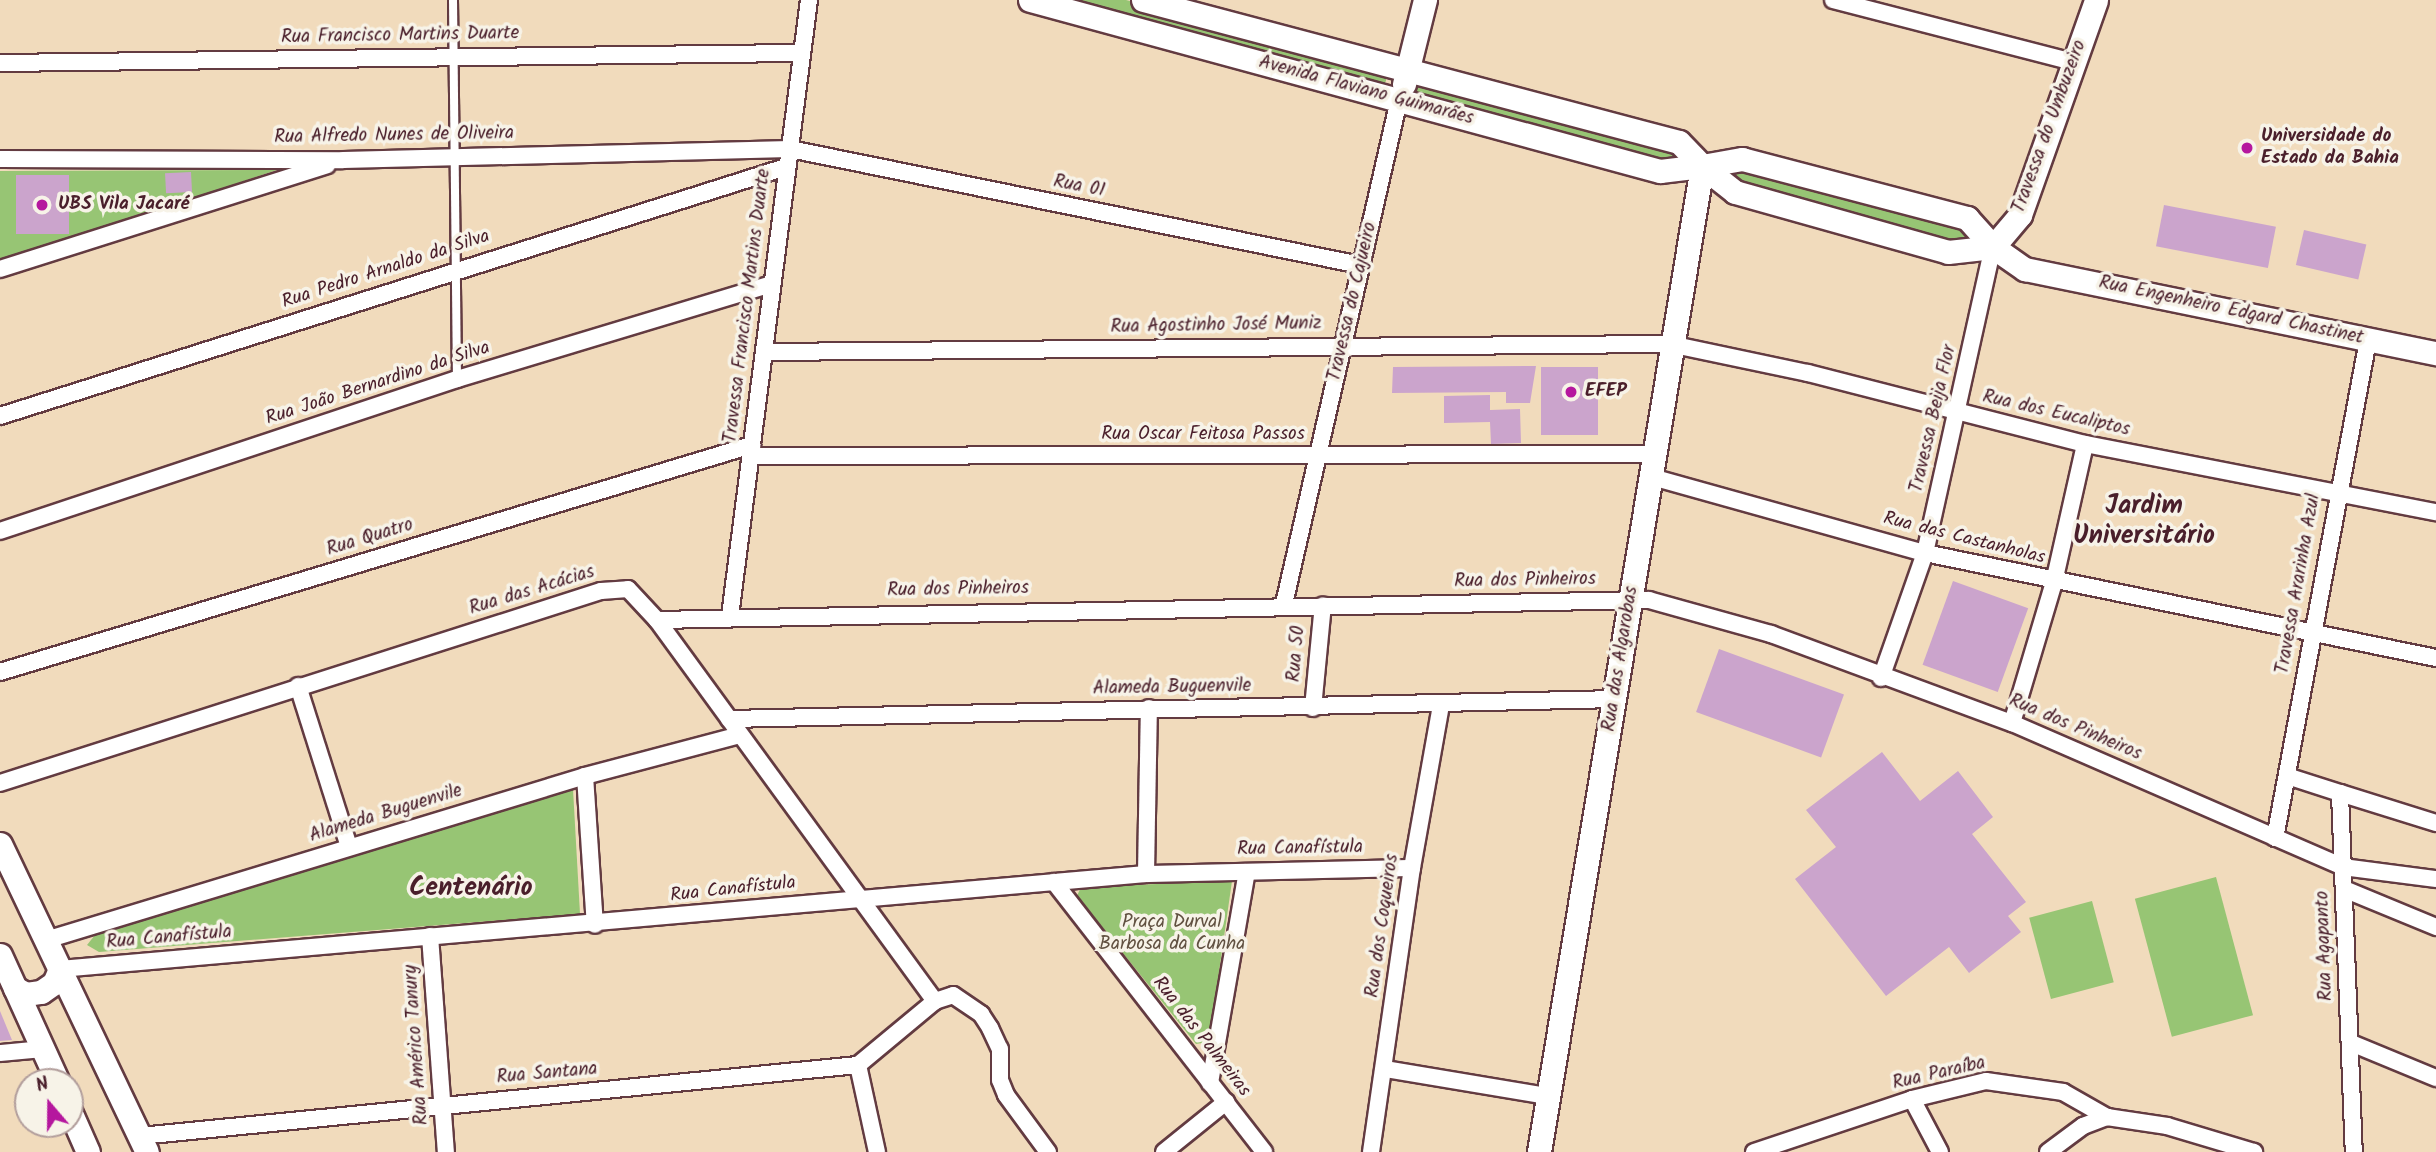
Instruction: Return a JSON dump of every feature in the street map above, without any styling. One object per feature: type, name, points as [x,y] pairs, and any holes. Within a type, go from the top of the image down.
[{"type":"main road","name":"Avenida Flaviano Guimarães","points":[[1030,0],[1660,171],[1742,159],[1967,218],[1993,247]]},
{"type":"main road","name":"Avenida Flaviano Guimarães","points":[[1143,0],[1679,142],[1702,166],[1735,192],[1948,252],[1993,247]]},
{"type":"main road","name":"Travessa do Cajueiro","points":[[1399,100],[1425,0]]},
{"type":"main road","name":"Travessa do Umbuzeiro","points":[[1993,247],[2020,215],[2096,0]]},
{"type":"main road","name":"Rua das Algarobas","points":[[1539,1152],[1546,1096],[1653,466],[1670,344],[1702,166]]},
{"type":"main road","name":"Rua Engenheiro Edgard Chastinet","points":[[1993,247],[2025,269],[2436,353]]},
{"type":"main road","points":[[0,844],[144,1144]]},
{"type":"main road","points":[[0,892],[10,891],[26,897]]},
{"type":"main road","points":[[0,955],[52,1068]]},
{"type":"main road","points":[[15,988],[26,993],[41,992],[54,983],[60,969]]},
{"type":"street","name":"Travessa Francisco Martins Duarte","points":[[730,616],[800,53],[809,0]]},
{"type":"street","points":[[1833,0],[2073,62]]},
{"type":"street","name":"Rua Francisco Martins Duarte","points":[[0,63],[800,53]]},
{"type":"street","name":"Travessa do Cajueiro","points":[[1284,604],[1320,456],[1341,346],[1399,100]]},
{"type":"street","name":"Rua Alfredo Nunes de Oliveira","points":[[0,159],[343,160],[453,154],[790,149]]},
{"type":"street","name":"Rua 01","points":[[790,149],[1360,265]]},
{"type":"street","points":[[0,269],[343,160]]},
{"type":"street","name":"Rua Pedro Arnaldo da Silva","points":[[0,416],[456,269],[786,167]]},
{"type":"street","name":"Travessa Beija Flor","points":[[1881,678],[1925,554],[1993,247]]},
{"type":"street","name":"Rua João Bernardino da Silva","points":[[0,531],[457,379],[772,284]]},
{"type":"street","name":"Travessa Ararinha Azul","points":[[2275,838],[2337,493],[2368,340]]},
{"type":"street","name":"Rua Agostinho José Muniz","points":[[764,352],[1670,344]]},
{"type":"street","name":"Rua dos Eucaliptos","points":[[1670,344],[1808,373],[2085,444],[2436,512]]},
{"type":"street","points":[[2012,723],[2054,582],[2085,444]]},
{"type":"street","name":"Rua Oscar Feitosa Passos","points":[[752,451],[1320,456],[1653,466]]},
{"type":"street","name":"Rua Quatro","points":[[0,672],[752,451]]},
{"type":"street","name":"Rua das Castanholas","points":[[1653,466],[1925,554],[2311,635],[2436,658]]},
{"type":"street","name":"Rua das Acácias","points":[[0,783],[298,686],[610,589],[628,589],[657,620],[935,1001]]},
{"type":"street","name":"Rua dos Pinheiros","points":[[657,620],[730,616],[1284,604],[1630,600],[1662,604],[1771,634],[1881,678],[2012,723],[2343,867],[2436,879]]},
{"type":"street","name":"Rua 50","points":[[1313,708],[1323,605]]},
{"type":"street","points":[[298,686],[349,848]]},
{"type":"street","name":"Alameda Buguenvile","points":[[729,719],[1149,708],[1441,706],[1615,699]]},
{"type":"street","name":"Rua dos Coqueiros","points":[[1371,1152],[1412,867],[1441,706]]},
{"type":"street","points":[[1146,874],[1149,708]]},
{"type":"street","name":"Alameda Buguenvile","points":[[46,940],[585,776],[740,735]]},
{"type":"street","points":[[585,776],[595,925]]},
{"type":"street","points":[[2287,776],[2436,823]]},
{"type":"street","name":"Rua Agapanto","points":[[2340,793],[2354,1152]]},
{"type":"street","name":"Rua Canafístula","points":[[60,969],[430,936],[595,925],[1146,874],[1412,867]]},
{"type":"street","points":[[1210,1083],[1247,872]]},
{"type":"street","name":"Rua das Palmeiras","points":[[1054,882],[1264,1152]]},
{"type":"street","points":[[2344,889],[2436,927]]},
{"type":"street","name":"Rua Américo Tanury","points":[[430,936],[446,1152]]},
{"type":"street","points":[[877,1152],[858,1065],[935,1001],[953,995],[981,1014],[1000,1049],[1000,1080],[1006,1095],[1048,1152]]},
{"type":"street","points":[[2351,1043],[2436,1078]]},
{"type":"street","points":[[0,1053],[43,1049]]},
{"type":"street","name":"Rua Santana","points":[[144,1144],[443,1104],[858,1065]]},
{"type":"street","points":[[1385,1069],[1546,1096]]},
{"type":"street","name":"Rua Paraíba","points":[[1754,1152],[1912,1098],[1986,1081],[2009,1082],[2063,1092],[2107,1117],[2167,1126],[2254,1152]]},
{"type":"street","points":[[1912,1098],[1940,1152]]},
{"type":"street","points":[[1164,1152],[1226,1102]]},
{"type":"street","points":[[2048,1152],[2083,1126],[2107,1117]]},
{"type":"lane","points":[[453,0],[457,379]]},
{"type":"green space","points":[[1040,0],[1126,0],[1386,68],[1386,81],[1381,88]]},
{"type":"green space","points":[[1418,82],[1682,148],[1678,163],[1414,98]]},
{"type":"green space","points":[[1737,163],[1962,223],[1966,241],[1957,247],[1731,185],[1730,173]]},
{"type":"green space","points":[[277,170],[0,261],[0,171]]},
{"type":"green space","points":[[573,789],[580,914],[99,952],[87,945],[95,935]]},
{"type":"green space","points":[[2216,877],[2253,1015],[2172,1037],[2135,899]]},
{"type":"green space","name":"Praça Durval Barbosa da Cunha","points":[[1232,881],[1209,1042],[1196,1044],[1077,896],[1081,887]]},
{"type":"green space","points":[[2092,901],[2114,982],[2051,999],[2029,918]]},
{"type":"building","points":[[191,172],[192,192],[166,193],[165,173]]},
{"type":"building","name":"UBS Vila Jacaré","points":[[16,175],[69,175],[69,234],[16,234]]},
{"type":"building","points":[[2164,205],[2276,227],[2268,268],[2156,246]]},
{"type":"building","points":[[2304,230],[2366,244],[2358,279],[2296,265]]},
{"type":"building","points":[[1536,366],[1530,403],[1506,403],[1506,392],[1392,393],[1393,367]]},
{"type":"building","points":[[1541,367],[1598,367],[1598,435],[1541,435]]},
{"type":"building","points":[[1490,395],[1490,410],[1520,409],[1521,443],[1491,444],[1490,422],[1444,423],[1444,396]]},
{"type":"building","points":[[1953,581],[2028,608],[1998,692],[1923,665]]},
{"type":"building","points":[[1719,649],[1844,694],[1821,757],[1696,712]]},
{"type":"building","points":[[1882,752],[1920,801],[1958,771],[1993,817],[1972,834],[2026,902],[2008,916],[2021,932],[1969,973],[1949,947],[1886,996],[1795,879],[1836,847],[1806,810]]},
{"type":"building","points":[[0,1011],[12,1040],[0,1041]]},
{"type":"place","name":"Universidade do Estado da Bahia","points":[[2247,148]]},
{"type":"place","name":"UBS Vila Jacaré","points":[[42,205]]},
{"type":"place","name":"EFEP","points":[[1571,392]]},
{"type":"district","name":"Jardim Universitário","points":[[2144,522]]},
{"type":"district","name":"Centenário","points":[[471,889]]}]
